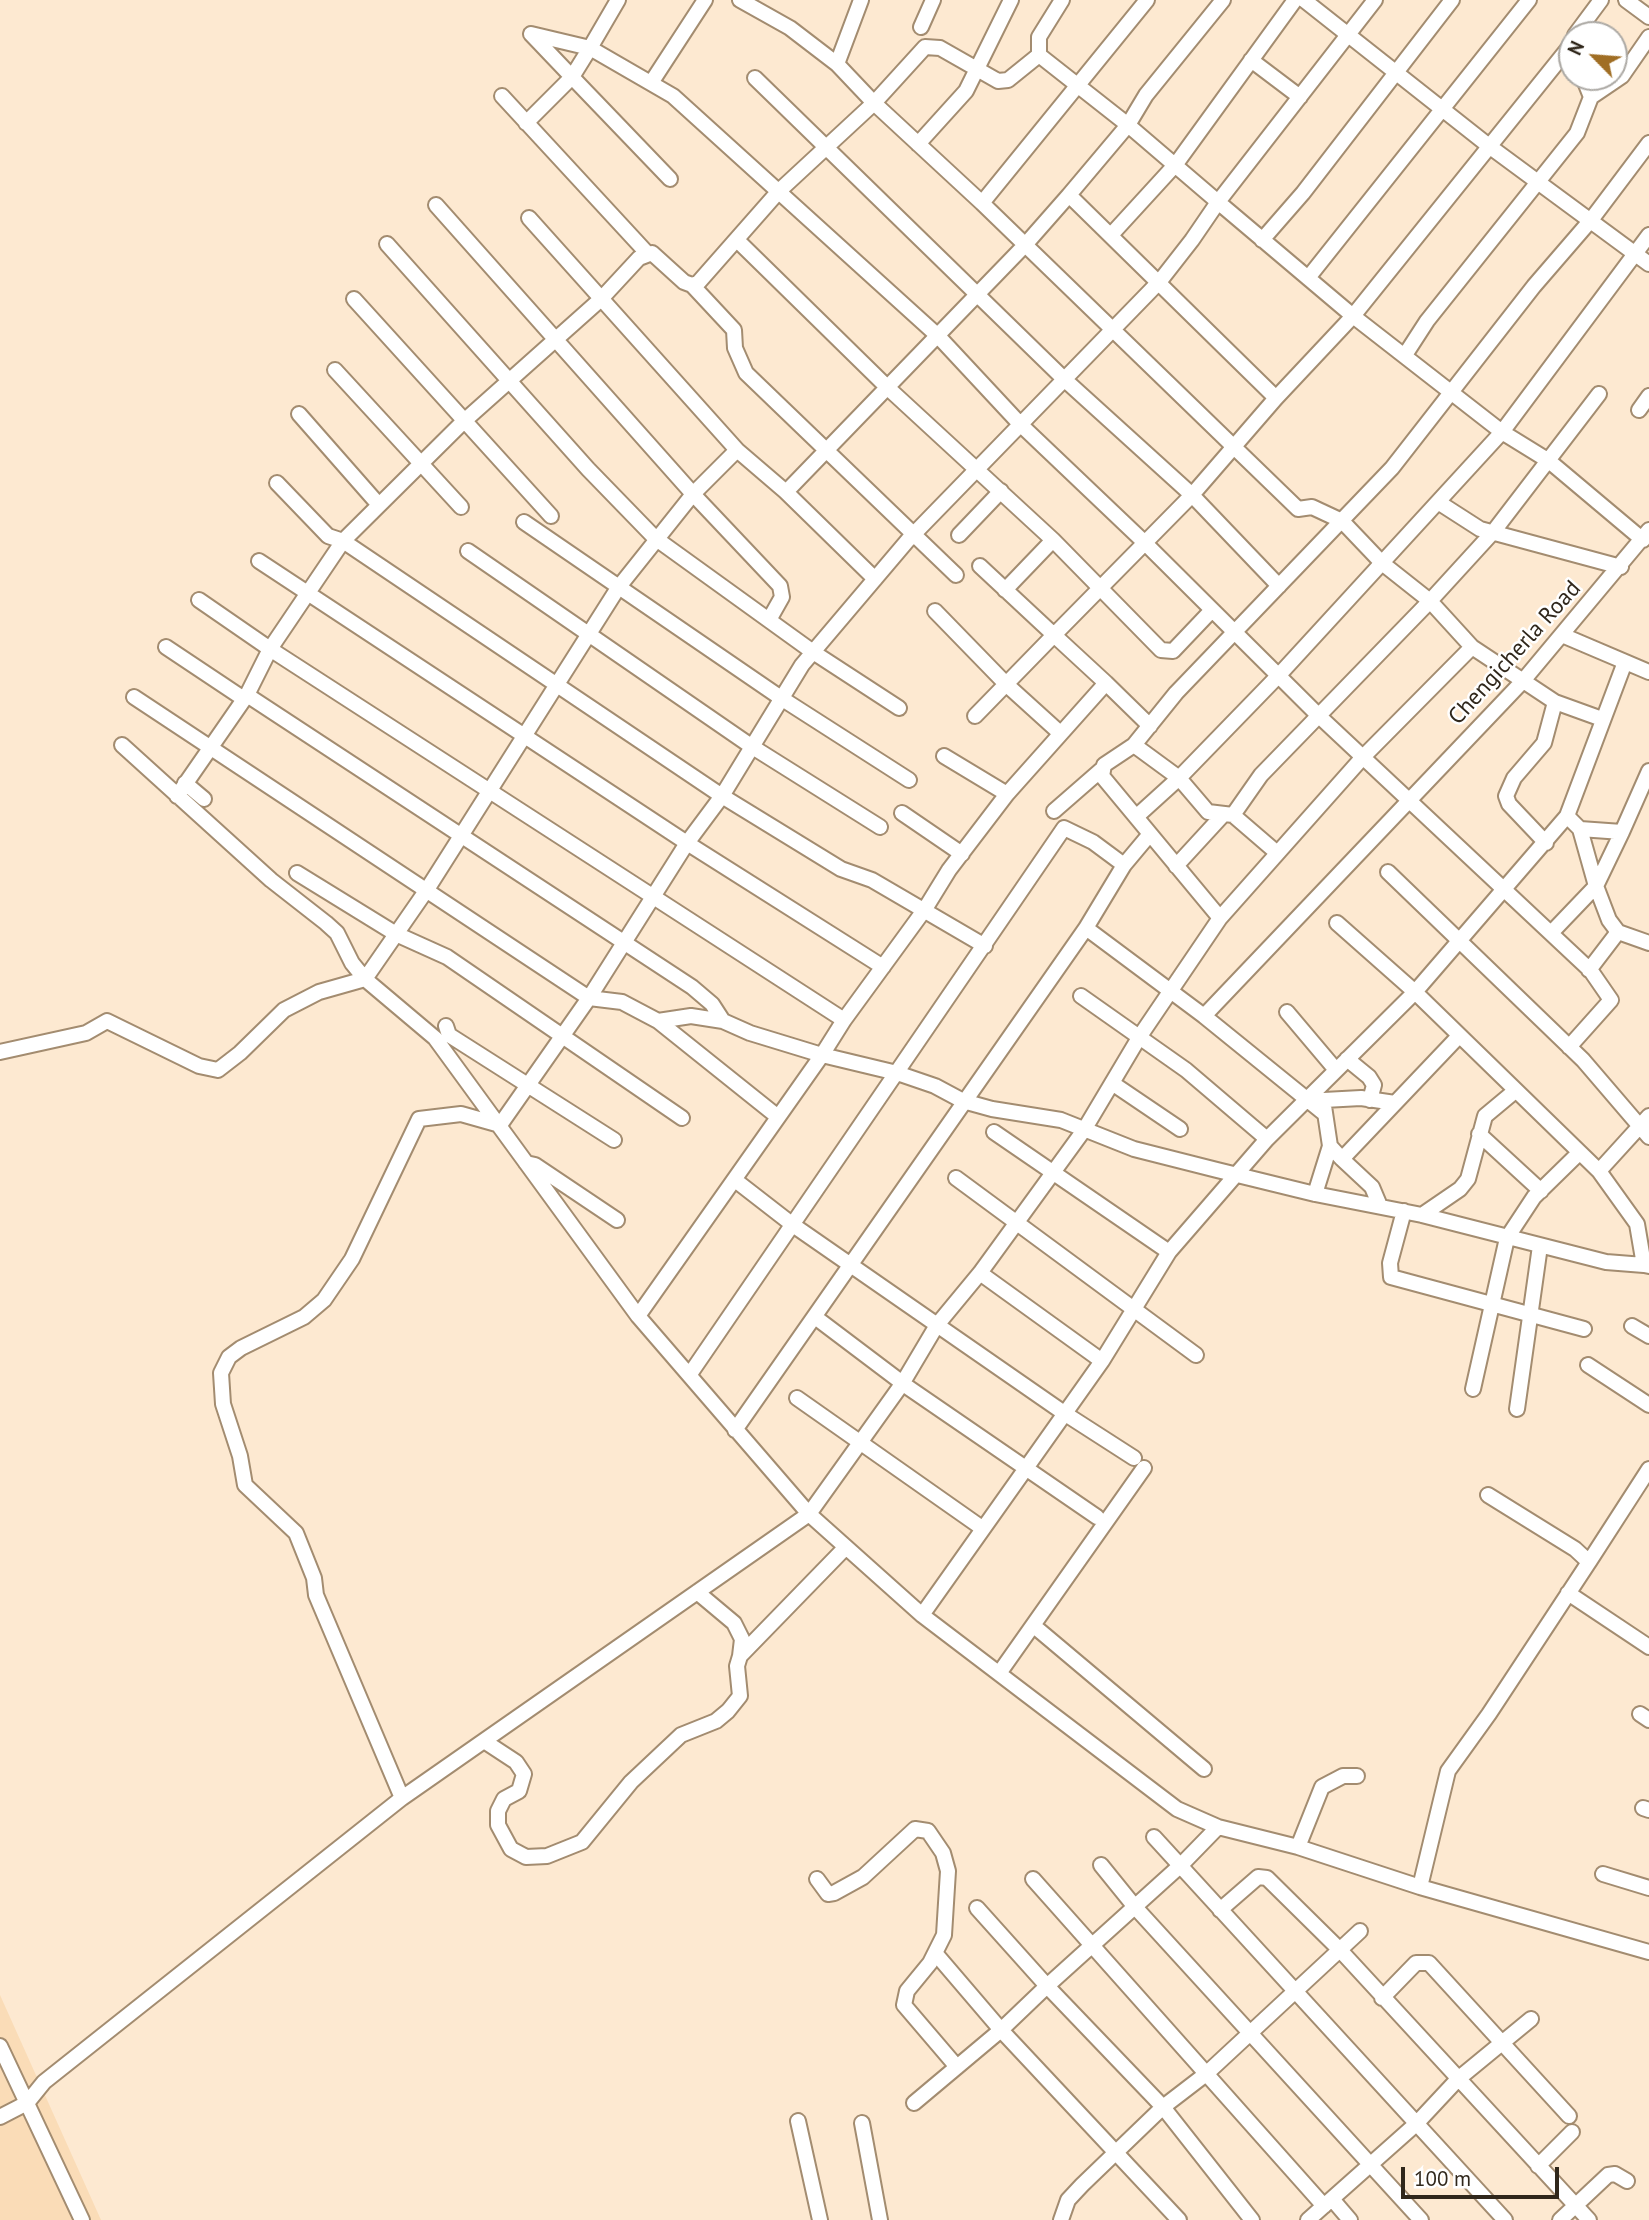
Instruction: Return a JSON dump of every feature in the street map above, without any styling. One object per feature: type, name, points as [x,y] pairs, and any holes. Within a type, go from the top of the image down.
[{"type":"street","points":[[526,123],[572,77],[618,0]]},
{"type":"street","points":[[651,83],[705,0]]},
{"type":"street","points":[[740,0],[789,28],[837,64],[874,103],[1026,245],[1298,509],[1312,508],[1342,521],[1382,563],[1430,601],[1472,647],[1555,702],[1602,719]]},
{"type":"street","points":[[837,64],[861,0]]},
{"type":"street","points":[[921,27],[933,0]]},
{"type":"street","points":[[918,144],[956,104],[978,71],[1011,0]]},
{"type":"street","points":[[1062,0],[1039,37],[1040,55],[1176,164],[1262,240],[1450,393],[1502,432],[1549,461],[1646,535]]},
{"type":"street","points":[[982,203],[1147,0]]},
{"type":"street","points":[[786,492],[1026,245],[1128,125],[1146,95],[1223,0]]},
{"type":"street","points":[[1111,235],[1176,164],[1295,0]]},
{"type":"street","points":[[1304,0],[1489,146],[1649,264]]},
{"type":"street","points":[[500,1125],[589,998],[622,942],[722,796],[781,698],[813,652],[912,535],[1160,281],[1375,0]]},
{"type":"street","points":[[1262,240],[1452,0]]},
{"type":"street","points":[[1308,278],[1529,0]]},
{"type":"street","points":[[1585,21],[1601,0]]},
{"type":"street","points":[[1626,0],[1649,17]]},
{"type":"street","points":[[670,179],[531,34],[590,48],[673,96],[938,336],[1020,424],[1144,542],[1319,716],[1503,890],[1552,932],[1589,970],[1611,1000],[1569,1047]]},
{"type":"street","points":[[1405,355],[1427,321],[1577,133],[1591,96],[1622,76],[1649,37]]},
{"type":"street","points":[[692,285],[738,241],[779,191],[874,103],[925,47],[940,48],[994,81],[1003,82],[1040,55]]},
{"type":"street","points":[[1251,60],[1300,97]]},
{"type":"street","points":[[975,716],[1192,495],[1276,398],[1353,316],[1558,62]]},
{"type":"street","points":[[755,78],[1065,379],[1192,495],[1279,586]]},
{"type":"street","points":[[1589,91],[1591,96]]},
{"type":"street","points":[[502,96],[647,253],[659,257],[684,282],[692,285],[734,330],[735,348],[746,373],[825,452],[956,575]]},
{"type":"street","points":[[1054,811],[1104,765],[1134,745],[1235,632],[1392,468],[1534,286],[1591,220],[1649,143]]},
{"type":"street","points":[[1069,195],[1160,281],[1276,398]]},
{"type":"street","points":[[436,205],[783,591],[769,620]]},
{"type":"street","points":[[529,218],[737,450],[786,492],[875,579]]},
{"type":"street","points":[[1136,817],[1179,778],[1279,675],[1502,432],[1649,235]]},
{"type":"street","points":[[738,241],[888,388],[1053,540],[1166,652],[1173,651],[1212,610]]},
{"type":"street","points":[[387,244],[509,381],[655,538],[813,652],[899,708]]},
{"type":"street","points":[[181,789],[246,697],[270,649],[343,541],[463,422],[601,299],[647,253]]},
{"type":"street","points":[[354,299],[551,516]]},
{"type":"street","points":[[335,370],[461,507]]},
{"type":"street","points":[[1177,866],[1494,531],[1599,394]]},
{"type":"street","points":[[1639,410],[1649,396]]},
{"type":"street","points":[[299,414],[379,505]]},
{"type":"street","points":[[0,1052],[86,1034],[107,1021],[190,1062],[218,1070],[240,1053],[284,1010],[319,992],[365,979],[428,888],[618,589],[655,538],[693,494],[737,450]]},
{"type":"street","points":[[277,482],[328,536],[343,541],[722,796],[841,869],[872,880],[985,946]]},
{"type":"street","points":[[958,535],[1001,492]]},
{"type":"street","points":[[1438,502],[1480,529],[1622,567]]},
{"type":"street","points":[[524,522],[618,589],[909,780]]},
{"type":"street","name":"Chengicherla Road","points":[[1204,1016],[1522,682],[1622,567],[1646,535]]},
{"type":"street","points":[[1005,590],[1053,540]]},
{"type":"street","points":[[468,551],[751,746],[880,827]]},
{"type":"street","points":[[259,561],[525,734],[687,844],[883,967]]},
{"type":"street","points":[[980,566],[1150,726]]},
{"type":"street","points":[[199,600],[488,791],[844,1020]]},
{"type":"street","points":[[935,611],[1007,685],[1060,733]]},
{"type":"street","points":[[1562,635],[1649,672]]},
{"type":"street","points":[[166,646],[692,987],[712,1004],[723,1021]]},
{"type":"street","points":[[0,2118],[27,2103],[44,2082],[402,1798],[809,1514],[902,1384],[937,1325],[980,1273],[1084,1130],[1140,1036],[1220,918],[1363,757],[1472,647]]},
{"type":"street","points":[[922,1615],[1023,1468],[1102,1361],[1170,1252],[1234,1174],[1415,992],[1546,844],[1567,816],[1625,662]]},
{"type":"street","points":[[638,1316],[962,854],[1007,794],[1106,683]]},
{"type":"street","points":[[134,696],[428,888],[589,998],[622,1002],[658,1021],[778,1118]]},
{"type":"street","points":[[1546,844],[1509,804],[1506,796],[1514,778],[1544,743],[1555,702]]},
{"type":"street","points":[[122,745],[181,789],[337,933],[352,963],[365,979],[435,1038],[638,1316],[809,1514],[922,1615],[1177,1809],[1218,1827],[1298,1847],[1420,1887],[1648,1951]]},
{"type":"street","points":[[1134,745],[1179,778],[1201,807],[1214,815],[1228,815],[1276,852]]},
{"type":"street","points":[[944,756],[1007,794]]},
{"type":"street","points":[[1101,770],[1102,776],[1220,918]]},
{"type":"street","points":[[1552,932],[1596,886],[1649,771]]},
{"type":"street","points":[[181,789],[204,799]]},
{"type":"street","points":[[902,813],[962,854]]},
{"type":"street","points":[[1567,816],[1580,828],[1596,886],[1609,920],[1618,932],[1648,940]]},
{"type":"street","points":[[690,1374],[1064,828],[1093,842],[1124,865]]},
{"type":"street","points":[[1580,828],[1622,832]]},
{"type":"street","points":[[735,1430],[1086,928],[1124,865],[1150,834]]},
{"type":"street","points":[[1388,872],[1569,1047],[1646,1126],[1599,1171]]},
{"type":"street","points":[[297,873],[396,934],[447,957],[562,1033],[682,1118]]},
{"type":"street","points":[[658,1021],[691,1016],[723,1021],[750,1033],[822,1055],[897,1073],[935,1086],[963,1101],[992,1110],[1061,1120],[1135,1149],[1315,1194],[1422,1215],[1606,1262],[1647,1266],[1637,1224],[1599,1171],[1415,992],[1337,923]]},
{"type":"street","points":[[1086,928],[1204,1016],[1306,1100],[1324,1107],[1370,1100],[1395,1103]]},
{"type":"street","points":[[1589,970],[1618,932]]},
{"type":"street","points":[[1081,996],[1186,1070],[1267,1139]]},
{"type":"street","points":[[1287,1012],[1336,1070]]},
{"type":"street","points":[[446,1027],[449,1035],[614,1140]]},
{"type":"street","points":[[1342,1159],[1459,1036]]},
{"type":"street","points":[[1347,1059],[1370,1077],[1374,1085],[1370,1100]]},
{"type":"street","points":[[1112,1083],[1180,1129]]},
{"type":"street","points":[[1315,1194],[1330,1146],[1322,1083]]},
{"type":"street","points":[[1422,1215],[1460,1189],[1468,1179],[1485,1116],[1492,1107],[1515,1091]]},
{"type":"street","points":[[402,1798],[316,1595],[314,1578],[296,1533],[245,1485],[240,1456],[223,1404],[221,1373],[229,1357],[241,1348],[304,1317],[324,1300],[352,1259],[419,1119],[461,1114],[500,1125]]},
{"type":"street","points":[[994,1132],[1170,1252]]},
{"type":"street","points":[[1479,1134],[1541,1191]]},
{"type":"street","points":[[1330,1146],[1372,1187],[1380,1206]]},
{"type":"street","points":[[1473,1389],[1507,1238],[1541,1191],[1579,1153]]},
{"type":"street","points":[[526,1163],[535,1165],[618,1220]]},
{"type":"street","points":[[956,1178],[1196,1355]]},
{"type":"street","points":[[734,1180],[793,1225],[1139,1463],[1034,1626],[1000,1672]]},
{"type":"street","points":[[1404,1211],[1390,1263],[1391,1277],[1584,1329]]},
{"type":"street","points":[[1517,1409],[1540,1246]]},
{"type":"street","points":[[980,1273],[1102,1361]]},
{"type":"street","points":[[815,1317],[902,1384],[1097,1517]]},
{"type":"street","points":[[1632,1326],[1649,1336]]},
{"type":"street","points":[[1588,1365],[1649,1405]]},
{"type":"street","points":[[797,1398],[982,1528]]},
{"type":"street","points":[[1420,1887],[1448,1771],[1489,1714],[1649,1469]]},
{"type":"street","points":[[1488,1494],[1575,1549],[1588,1562]]},
{"type":"street","points":[[740,1656],[846,1547]]},
{"type":"street","points":[[484,1741],[516,1762],[524,1774],[519,1791],[504,1799],[498,1811],[498,1825],[511,1849],[526,1857],[564,1852],[582,1842],[631,1782],[681,1735],[705,1727],[728,1711],[740,1696],[737,1666],[742,1639],[734,1623],[697,1592]]},
{"type":"street","points":[[1568,1593],[1649,1647]]},
{"type":"street","points":[[1034,1626],[1204,1769]]},
{"type":"street","points":[[1298,1847],[1322,1787],[1343,1776],[1357,1776]]},
{"type":"street","points":[[914,2104],[1001,2030],[1181,1866],[1218,1827]]},
{"type":"street","points":[[817,1879],[828,1894],[834,1893],[863,1877],[915,1829],[928,1831],[943,1853],[948,1871],[944,1935],[936,1954],[907,1991],[904,2005],[957,2067]]},
{"type":"street","points":[[1154,1837],[1505,2220]]},
{"type":"street","points":[[1101,1865],[1135,1907],[1421,2220]]},
{"type":"street","points":[[1603,1874],[1649,1888]]},
{"type":"street","points":[[1220,1910],[1258,1877],[1267,1878],[1340,1950],[1589,2220]]},
{"type":"street","points":[[1033,1879],[1206,2074],[1302,2177],[1350,2220]]},
{"type":"street","points":[[977,1908],[1047,1986],[1163,2107],[1252,2220]]},
{"type":"street","points":[[1061,2220],[1069,2200],[1163,2107],[1206,2074],[1250,2030],[1360,1931]]},
{"type":"street","points":[[936,1954],[1001,2030],[1180,2220]]},
{"type":"street","points":[[1382,1998],[1416,1963],[1425,1961],[1569,2116]]},
{"type":"street","points":[[1308,2220],[1416,2124],[1458,2080],[1531,2019]]},
{"type":"street","points":[[0,2046],[82,2220]]},
{"type":"street","points":[[798,2121],[820,2220]]},
{"type":"street","points":[[863,2123],[880,2220]]},
{"type":"street","points":[[1538,2166],[1572,2132]]},
{"type":"street","points":[[1560,2220],[1608,2175],[1615,2174],[1627,2181]]},
{"type":"shaded area","points":[[0,1995],[101,2220],[0,2220]]}]
